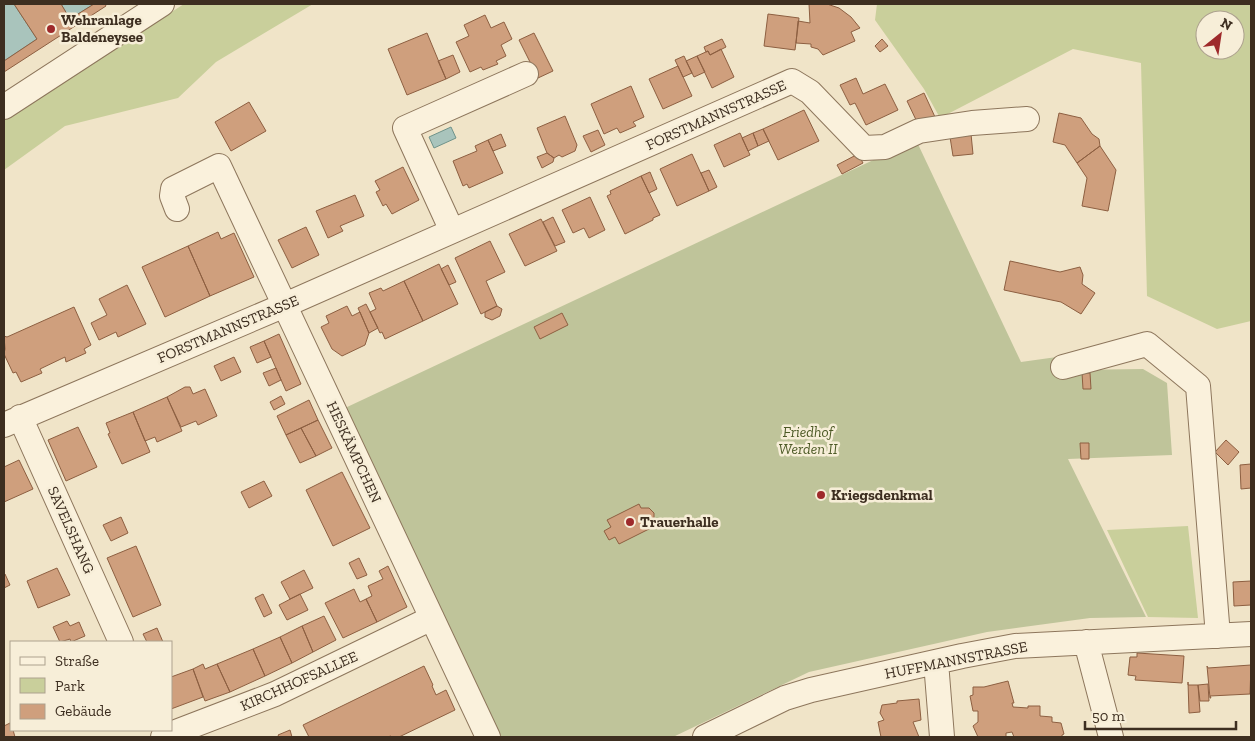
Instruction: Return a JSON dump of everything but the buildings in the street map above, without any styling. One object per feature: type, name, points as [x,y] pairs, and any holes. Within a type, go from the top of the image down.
[{"type":"street","points":[[4,107],[162,4]]},
{"type":"street","points":[[452,231],[405,128],[526,74]]},
{"type":"street","name":"FORSTMANNSTRASSE","points":[[12,421],[285,305],[792,81],[810,92],[864,148],[885,147],[918,130],[972,123],[1027,119]]},
{"type":"street","name":"HESKÄMPCHEN","points":[[177,209],[172,196],[173,189],[219,166],[488,737]]},
{"type":"street","points":[[1062,367],[1147,344],[1198,386],[1218,636]]},
{"type":"street","name":"SAVELSHANG","points":[[12,421],[121,641]]},
{"type":"street","name":"KIRCHHOFSALLEE","points":[[164,737],[275,694],[432,618]]},
{"type":"street","name":"HUFFMANNSTRASSE","points":[[705,737],[785,698],[810,690],[1016,646],[1251,634]]},
{"type":"street","points":[[1086,642],[1111,737]]},
{"type":"street","points":[[936,662],[942,737]]},
{"type":"green space","points":[[184,4],[313,4],[216,62],[178,98],[65,126],[4,170],[4,119]]},
{"type":"green space","points":[[877,4],[1251,4],[1251,321],[1217,329],[1147,296],[1141,63],[1073,49],[940,118],[924,89],[875,20]]},
{"type":"green space","name":"Friedhof Werden II","points":[[916,140],[1021,362],[1064,356],[1068,370],[1143,369],[1167,383],[1172,455],[1068,459],[1146,617],[1090,618],[987,632],[809,672],[673,737],[501,737],[345,408]]},
{"type":"green space","points":[[1188,526],[1198,618],[1148,617],[1107,530]]},
{"type":"water","points":[[4,4],[14,4],[37,39],[4,61]]},
{"type":"water","points":[[61,4],[94,4],[70,19]]},
{"type":"water","points":[[451,127],[456,138],[434,148],[429,137]]},
{"type":"place","name":"Wehranlage Baldeneysee","points":[[51,29]]},
{"type":"place","name":"Kriegsdenkmal","points":[[821,495]]},
{"type":"place","name":"Trauerhalle","points":[[630,522]]}]
